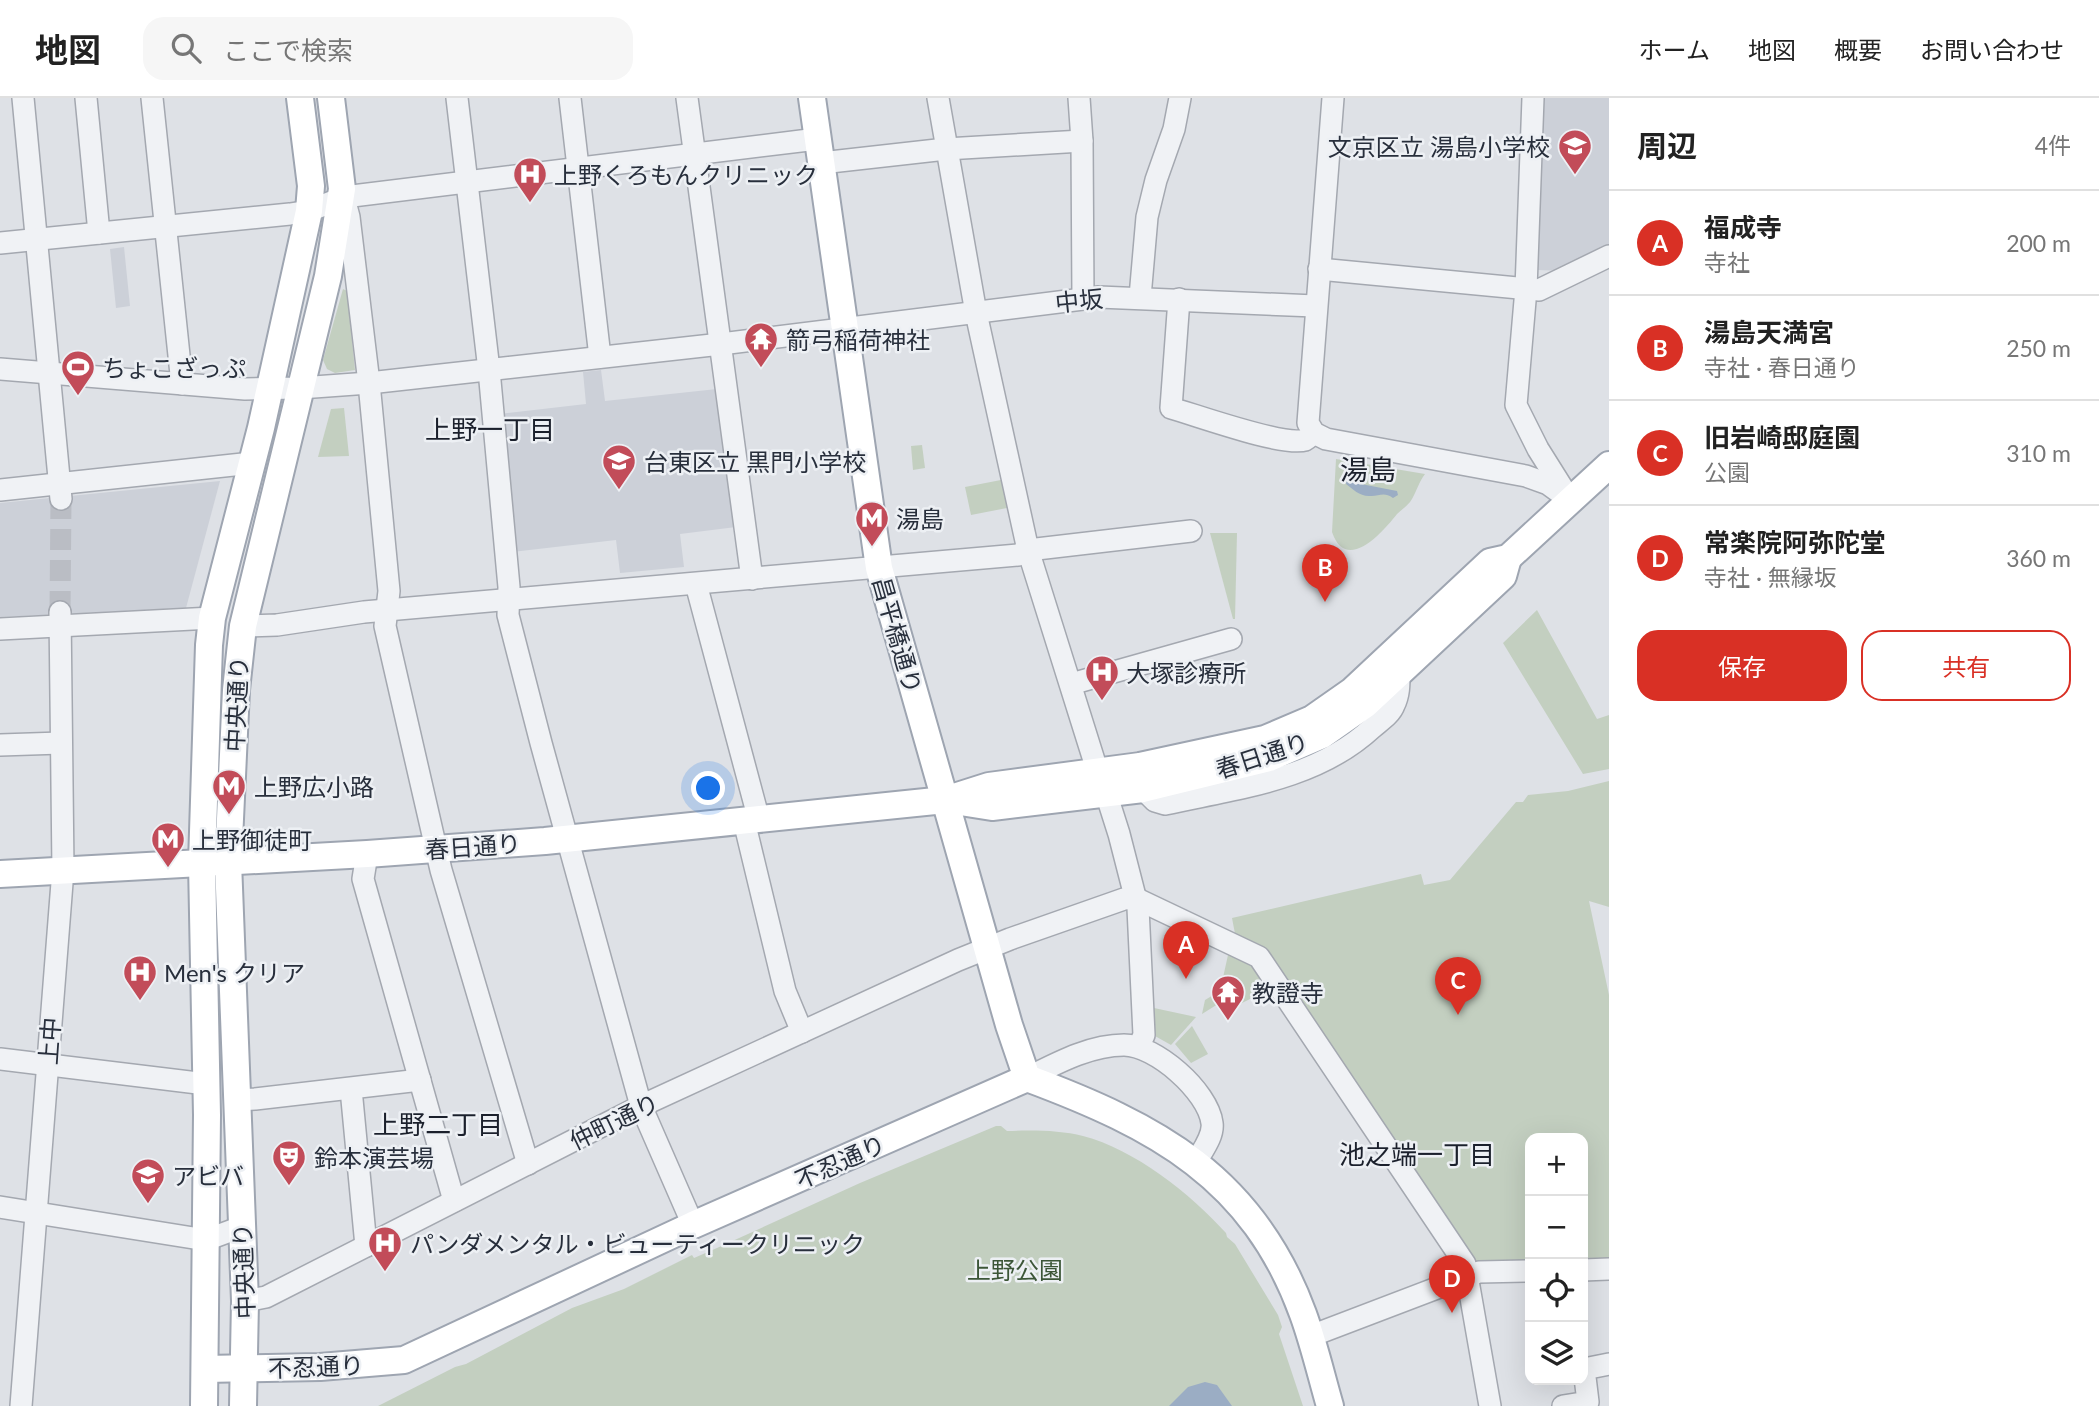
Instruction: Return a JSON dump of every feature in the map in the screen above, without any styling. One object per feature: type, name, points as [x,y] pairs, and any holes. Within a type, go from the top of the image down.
[{"type":"main road","name":"中央通り","points":[[243,1406],[245,1301],[237,1100],[215,862],[209,645],[212,618],[252,463],[309,211],[311,186],[300,98]]},
{"type":"main road","name":"中央通り","points":[[204,1406],[206,1084],[215,862],[243,626],[328,276],[342,195],[331,98]]},
{"type":"main road","name":"昌平橋通り","points":[[812,98],[879,568],[1027,1078]]},
{"type":"main road","name":"春日通り","points":[[0,874],[367,854],[567,838],[945,800],[989,786],[1102,783],[1143,789],[1238,766],[1269,758],[1322,735],[1350,716],[1490,562],[1508,558],[1609,465]]},
{"type":"main road","name":"春日通り","points":[[1102,783],[1265,740],[1303,723],[1386,677]]},
{"type":"main road","points":[[1027,1078],[1072,1094],[1165,1142],[1195,1162],[1234,1195],[1252,1217],[1287,1277],[1311,1336],[1330,1406]]},
{"type":"main road","name":"不忍通り","points":[[205,1369],[334,1366],[404,1360],[693,1225],[1027,1078]]},
{"type":"street","points":[[23,98],[60,491]]},
{"type":"street","points":[[86,98],[99,233]]},
{"type":"street","points":[[152,98],[182,384]]},
{"type":"street","points":[[457,98],[489,370],[509,600],[508,615],[641,1106],[693,1225]]},
{"type":"street","points":[[570,98],[600,357]]},
{"type":"street","points":[[687,98],[752,579]]},
{"type":"street","points":[[938,98],[976,313],[1028,550],[1119,834],[1135,898],[1144,1035],[1139,1046]]},
{"type":"street","points":[[1079,98],[1082,141],[1083,299]]},
{"type":"street","points":[[1140,297],[1147,217],[1156,180],[1174,130],[1180,98]]},
{"type":"street","points":[[1333,98],[1308,423],[1314,433],[1326,439],[1526,476],[1548,484],[1570,500]]},
{"type":"street","points":[[1533,98],[1526,289],[1516,405],[1554,477],[1570,500]]},
{"type":"street","points":[[0,243],[309,211],[342,195],[467,183],[695,154],[946,149],[1082,141]]},
{"type":"street","points":[[342,195],[349,217],[369,383],[389,592],[384,626],[436,849],[528,1164]]},
{"type":"street","points":[[1319,269],[1539,290],[1609,256]]},
{"type":"street","name":"中坂","points":[[0,369],[268,390],[369,383],[489,370],[1083,299],[1140,297],[1315,306]]},
{"type":"street","points":[[1180,299],[1171,408],[1268,437],[1305,440],[1314,433]]},
{"type":"street","points":[[0,490],[60,491],[252,463]]},
{"type":"street","points":[[243,626],[277,625],[385,610],[1018,555],[1028,550],[1191,531]]},
{"type":"street","points":[[696,584],[751,821],[785,991],[802,1032]]},
{"type":"street","points":[[0,629],[60,619],[212,618]]},
{"type":"street","name":"上中","points":[[27,1405],[35,1212],[63,870],[60,619]]},
{"type":"street","points":[[1071,684],[1231,639]]},
{"type":"street","points":[[1143,789],[1156,801],[1165,804],[1277,779],[1313,767],[1356,743],[1393,708],[1399,692],[1386,677]]},
{"type":"street","points":[[0,745],[61,743]]},
{"type":"street","points":[[1238,766],[1264,777],[1277,779]]},
{"type":"street","points":[[367,854],[363,879],[454,1201]]},
{"type":"street","points":[[1135,898],[1259,957],[1465,1264],[1490,1406]]},
{"type":"street","name":"仲町通り","points":[[245,1301],[266,1297],[641,1106],[987,947],[1124,899],[1135,898]]},
{"type":"street","points":[[1027,1078],[1074,1056],[1106,1046],[1139,1046],[1172,1067],[1206,1103],[1213,1125],[1209,1141],[1195,1162]]},
{"type":"street","points":[[0,1059],[206,1084]]},
{"type":"street","points":[[237,1100],[420,1080]]},
{"type":"street","points":[[351,1089],[366,1246]]},
{"type":"street","points":[[0,1207],[206,1240],[242,1227]]},
{"type":"street","points":[[1588,1270],[1609,1269]]},
{"type":"street","points":[[1311,1336],[1479,1272],[1525,1271]]},
{"type":"street","points":[[1563,1406],[1588,1402],[1584,1369],[1609,1364]]},
{"type":"shaded area","name":"文京区立 湯島小学校","points":[[1544,98],[1609,98],[1609,249],[1564,271],[1538,270]]},
{"type":"shaded area","points":[[124,247],[130,306],[116,308],[110,249]]},
{"type":"shaded area","name":"台東区立 黒門小学校","points":[[601,370],[605,401],[717,389],[736,527],[680,534],[684,567],[620,573],[616,540],[512,552],[499,414],[586,404],[583,372]]},
{"type":"shaded area","points":[[220,481],[186,608],[0,617],[0,503]]},
{"type":"green space","points":[[343,289],[347,291],[355,370],[335,373],[327,369],[323,360]]},
{"type":"green space","points":[[344,408],[349,456],[318,457],[331,409]]},
{"type":"green space","points":[[922,445],[925,468],[913,470],[911,446]]},
{"type":"green space","points":[[1336,459],[1425,474],[1409,503],[1374,539],[1355,550],[1338,544],[1332,532]]},
{"type":"green space","points":[[1006,479],[1012,507],[971,515],[965,487]]},
{"type":"green space","points":[[1210,533],[1237,533],[1235,619],[1233,619]]},
{"type":"green space","points":[[1537,610],[1597,719],[1609,715],[1609,769],[1583,774],[1503,643]]},
{"type":"green space","points":[[1609,781],[1609,907],[1589,901],[1609,995],[1609,1261],[1588,1262],[1588,1133],[1525,1133],[1525,1263],[1471,1264],[1236,939],[1232,918],[1421,874],[1424,885],[1450,880],[1516,802],[1523,802],[1528,795],[1568,791]]},
{"type":"green space","points":[[1228,955],[1250,964],[1268,990],[1232,1008],[1226,999],[1202,1014],[1205,1000],[1220,991]]},
{"type":"green space","points":[[1154,1008],[1196,1017],[1171,1045],[1155,1036]]},
{"type":"green space","points":[[1192,1026],[1208,1054],[1191,1063],[1175,1044]]},
{"type":"green space","name":"上野公園","points":[[996,1126],[1007,1131],[1065,1133],[1102,1142],[1141,1162],[1196,1203],[1235,1244],[1278,1315],[1282,1327],[1279,1334],[1303,1406],[378,1406],[466,1364],[572,1308],[624,1289],[692,1255],[694,1258],[860,1183]]},
{"type":"water","points":[[1347,475],[1355,475],[1361,484],[1397,491],[1398,495],[1393,498],[1384,495],[1362,495],[1346,484]]},
{"type":"water","points":[[1205,1382],[1217,1385],[1232,1406],[1169,1406],[1188,1387]]},
{"type":"tunnel","points":[[60,612],[61,499]]},
{"type":"place","name":"文京区立 湯島小学校","points":[[1575,176]]},
{"type":"place","name":"上野くろもんクリニック","points":[[530,204]]},
{"type":"place","name":"箭弓稲荷神社","points":[[761,369]]},
{"type":"place","name":"ちょこざっぷ","points":[[78,397]]},
{"type":"place","name":"台東区立 黒門小学校","points":[[619,491]]},
{"type":"place","name":"湯島","points":[[872,548]]},
{"type":"place","name":"湯島天満宮","points":[[1325,602]]},
{"type":"place","name":"大塚診療所","points":[[1102,702]]},
{"type":"place","name":"上野広小路","points":[[229,816]]},
{"type":"place","name":"上野御徒町","points":[[168,869]]},
{"type":"place","name":"福成寺","points":[[1186,979]]},
{"type":"place","name":"Men's クリア","points":[[140,1002]]},
{"type":"place","name":"旧岩崎邸庭園","points":[[1458,1015]]},
{"type":"place","name":"教證寺","points":[[1228,1022]]},
{"type":"place","name":"鈴本演芸場","points":[[289,1187]]},
{"type":"place","name":"アビバ","points":[[148,1205]]},
{"type":"place","name":"パンダメンタル・ビューティークリニック","points":[[385,1273]]},
{"type":"place","name":"常楽院阿弥陀堂","points":[[1452,1313]]},
{"type":"district","name":"上野一丁目","points":[[490,429]]},
{"type":"district","name":"湯島","points":[[1368,469]]},
{"type":"district","name":"上野二丁目","points":[[438,1124]]},
{"type":"district","name":"池之端一丁目","points":[[1417,1154]]}]
